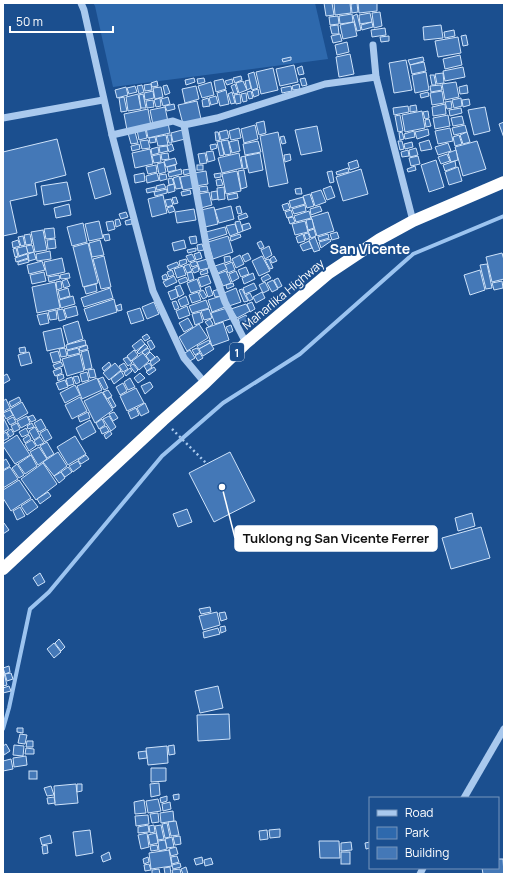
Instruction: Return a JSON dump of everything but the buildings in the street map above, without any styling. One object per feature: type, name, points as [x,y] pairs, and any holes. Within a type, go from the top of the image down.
[{"type":"highway","name":"Maharlika Highway","points":[[3,569],[163,420],[205,383],[246,343],[329,273],[367,247],[413,221],[504,182]]},
{"type":"street","points":[[81,3],[84,10],[103,100],[153,291],[184,358],[205,383]]},
{"type":"street","points":[[373,45],[376,77],[413,221]]},
{"type":"street","points":[[112,135],[173,121],[184,125],[217,118],[326,84],[376,77]]},
{"type":"street","points":[[3,118],[103,100]]},
{"type":"street","points":[[184,125],[208,255],[225,302],[246,343]]},
{"type":"street","points":[[465,797],[504,729]]},
{"type":"path","points":[[175,432],[207,464]]},
{"type":"green space","points":[[93,3],[315,3],[328,59],[113,87],[95,6]]},
{"type":"waterway","points":[[3,729],[9,708],[30,609],[49,592],[162,456],[223,403],[300,354],[413,254],[504,216]]},
{"type":"place","name":"Tuklong ng San Vicente Ferrer","points":[[222,487]]},
{"type":"district","name":"San Vicente","points":[[370,248]]}]
